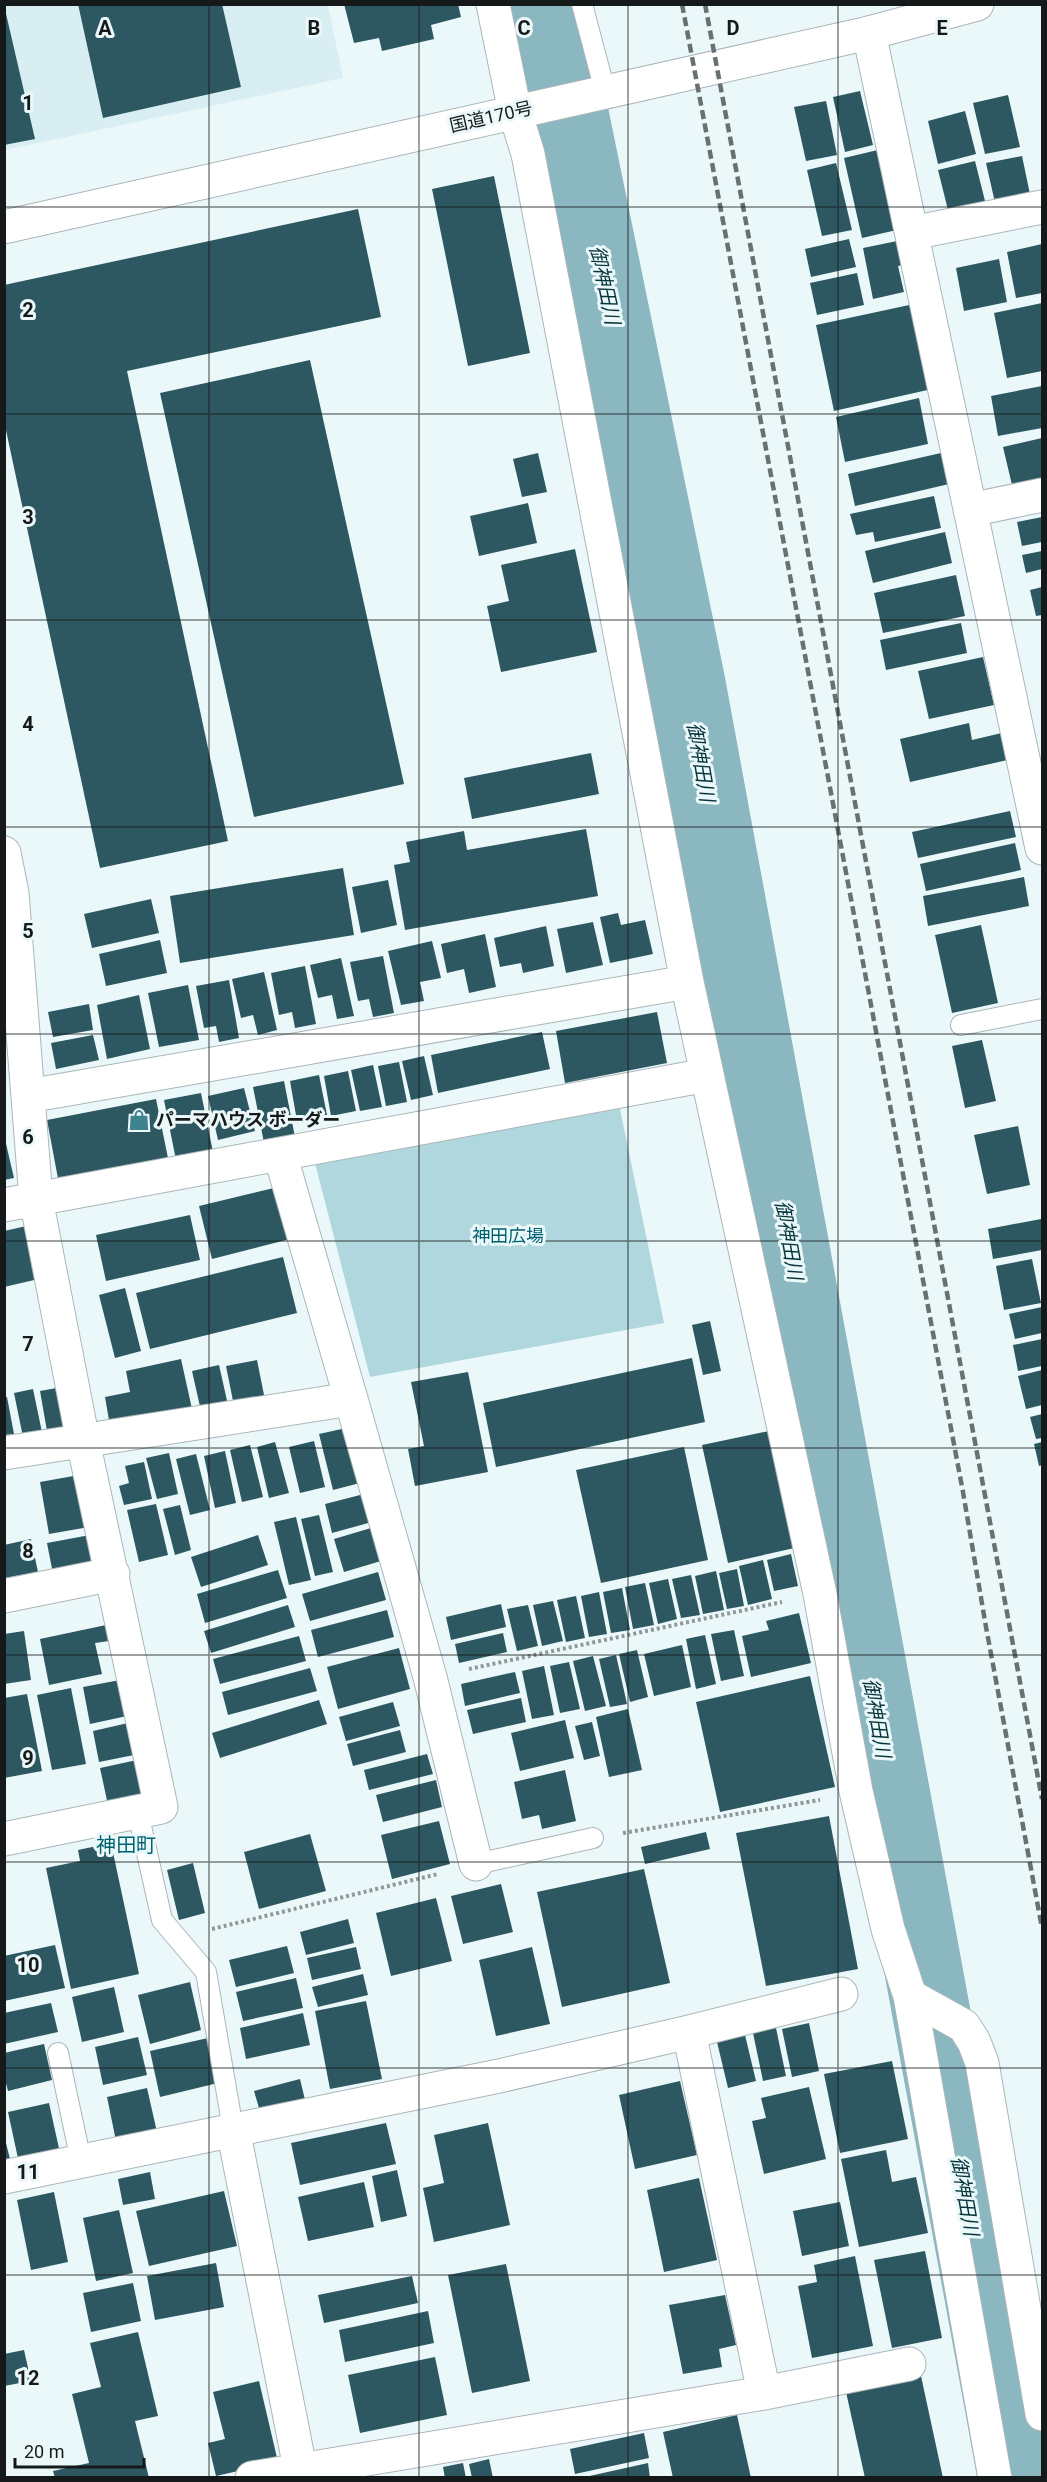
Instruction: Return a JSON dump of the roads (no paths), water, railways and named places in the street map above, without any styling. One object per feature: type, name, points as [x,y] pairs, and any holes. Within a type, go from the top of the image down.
[{"type":"main road","points":[[494,4],[525,109],[528,154],[687,982],[820,1594],[856,1795],[888,1929],[917,1999],[995,2478]]},
{"type":"main road","name":"国道170号","points":[[4,227],[869,33],[977,4]]},
{"type":"main road","points":[[869,33],[1042,848]]},
{"type":"main road","points":[[912,233],[1042,207]]},
{"type":"main road","points":[[970,510],[1042,495]]},
{"type":"main road","points":[[4,853],[12,893],[36,1199],[83,1441],[161,1808],[4,1839]]},
{"type":"main road","points":[[28,1096],[687,982]]},
{"type":"main road","points":[[4,1205],[707,1075]]},
{"type":"main road","points":[[280,1154],[430,1677],[476,1864]]},
{"type":"main road","points":[[4,1453],[351,1399]]},
{"type":"main road","points":[[4,1596],[113,1574]]},
{"type":"main road","points":[[4,2176],[499,2076],[841,1994]]},
{"type":"main road","points":[[917,1999],[964,2026],[975,2042],[982,2063],[1042,2414]]},
{"type":"main road","points":[[689,2032],[764,2393]]},
{"type":"main road","points":[[233,2129],[301,2473]]},
{"type":"main road","points":[[252,2478],[301,2473],[764,2393],[909,2364]]},
{"type":"lane","points":[[582,4],[598,93]]},
{"type":"lane","points":[[960,1025],[1042,1009]]},
{"type":"lane","points":[[138,1813],[162,1920],[206,1972],[233,2129]]},
{"type":"lane","points":[[476,1864],[593,1838]]},
{"type":"lane","points":[[58,2053],[81,2160]]},
{"type":"waterway","name":"御神田川","points":[[547,4],[686,681],[1017,2478]]},
{"type":"railway","points":[[682,4],[963,1492],[1042,1928]]},
{"type":"railway","points":[[705,4],[1042,1799]]},
{"type":"place","name":"パーマハウス ボーダー","points":[[139,1120]]},
{"type":"district","name":"神田町","points":[[126,1845]]},
{"type":"park label","name":"神田広場","points":[[508,1236]]}]
